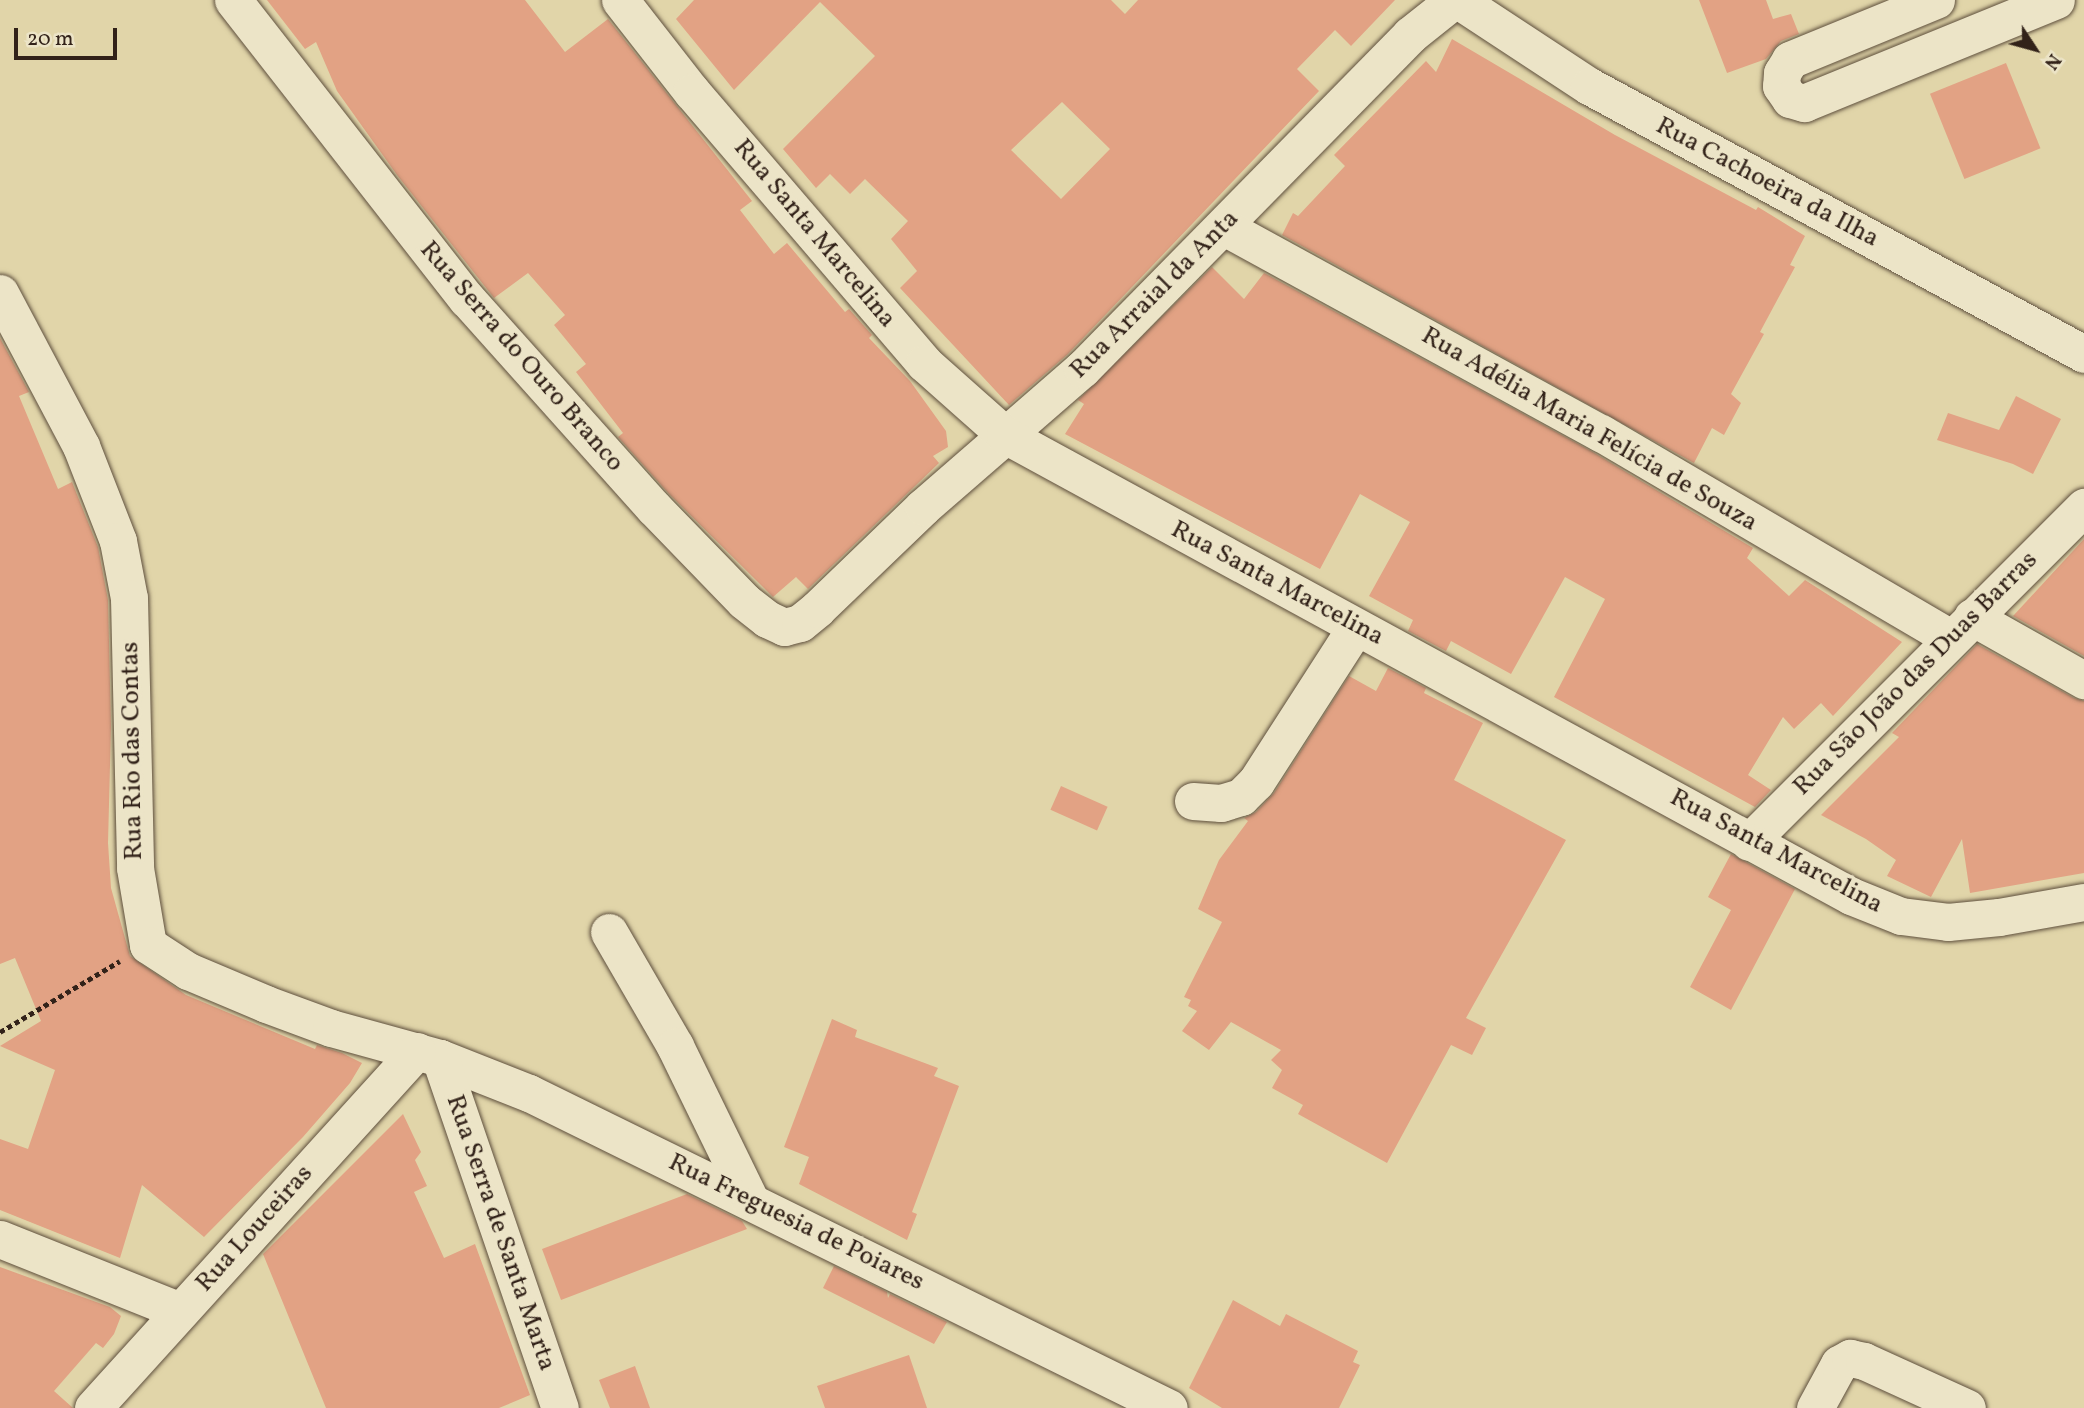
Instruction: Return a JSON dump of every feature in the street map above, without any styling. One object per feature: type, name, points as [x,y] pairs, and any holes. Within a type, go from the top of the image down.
[{"type":"street","name":"Rua Serra do Ouro Branco","points":[[233,0],[467,299],[645,499],[744,601],[766,619],[784,627],[800,623],[847,581]]},
{"type":"street","name":"Rua Santa Marcelina","points":[[620,0],[692,92],[924,363],[1005,435],[1851,897],[1901,916],[1948,922],[1999,917],[2084,902]]},
{"type":"street","name":"Rua Arraial da Anta","points":[[847,581],[923,507],[1082,369],[1410,35],[1456,0]]},
{"type":"street","name":"Rua Cachoeira da Ilha","points":[[1456,0],[1589,86],[2084,354]]},
{"type":"street","points":[[1936,0],[1790,60],[1782,74],[1781,86],[1790,99],[1804,103],[2056,0]]},
{"type":"street","name":"Rua Adélia Maria Felícia de Souza","points":[[1224,227],[1961,627],[2084,680]]},
{"type":"street","name":"Rua Rio das Contas","points":[[0,293],[81,446],[118,541],[129,598],[133,825],[140,909],[148,945]]},
{"type":"street","name":"Rua São João das Duas Barras","points":[[1749,842],[1961,627],[2084,508]]},
{"type":"street","points":[[1193,801],[1221,803],[1241,797],[1256,782],[1356,627]]},
{"type":"street","points":[[609,932],[675,1046],[750,1200]]},
{"type":"street","points":[[148,945],[188,971],[266,1004],[331,1028],[428,1054]]},
{"type":"street","name":"Rua Freguesia de Poiares","points":[[428,1054],[540,1098],[1163,1406]]},
{"type":"street","name":"Rua Louceiras","points":[[93,1408],[180,1311],[428,1054]]},
{"type":"street","name":"Rua Serra de Santa Marta","points":[[428,1054],[560,1408]]},
{"type":"street","points":[[0,1239],[180,1311]]},
{"type":"street","points":[[1815,1408],[1839,1364],[1850,1358],[1864,1361],[1967,1408]]},
{"type":"path","points":[[0,1032],[148,945]]},
{"type":"building","points":[[267,0],[525,0],[565,52],[608,19],[752,201],[740,210],[774,254],[787,243],[845,312],[849,309],[872,335],[869,338],[910,381],[946,431],[948,447],[933,456],[939,463],[808,589],[796,577],[773,597],[669,494],[618,437],[623,433],[576,372],[586,364],[554,325],[565,315],[528,273],[494,298],[397,175],[337,91],[316,42],[305,49]]},
{"type":"building","points":[[694,0],[1111,0],[1125,14],[1138,0],[1395,0],[1351,46],[1335,30],[1297,69],[1319,91],[1068,354],[1009,405],[900,288],[917,271],[891,239],[908,221],[865,179],[850,194],[830,174],[816,188],[783,149],[875,56],[820,2],[734,90],[676,19]],"holes":[[[1062,102],[1110,149],[1061,199],[1011,150]]]},
{"type":"building","points":[[1699,0],[1766,0],[1773,19],[1791,14],[1799,34],[1781,41],[1766,59],[1727,73]]},
{"type":"building","points":[[1452,39],[1615,135],[1756,210],[1758,207],[1805,236],[1790,265],[1795,267],[1760,332],[1764,334],[1731,394],[1741,403],[1724,435],[1712,428],[1694,463],[1282,235],[1293,213],[1298,216],[1345,166],[1334,155],[1426,61],[1436,72]]},
{"type":"building","points":[[2006,63],[2040,148],[1964,179],[1930,94]]},
{"type":"building","points":[[1212,267],[1244,299],[1264,273],[1591,451],[1753,548],[1747,558],[1789,596],[1805,580],[1902,642],[1833,716],[1821,703],[1794,729],[1783,717],[1748,775],[1771,790],[1755,807],[1554,697],[1605,599],[1565,577],[1511,674],[1451,641],[1446,651],[1408,631],[1413,620],[1369,596],[1410,522],[1360,494],[1320,569],[1065,434],[1084,404],[1078,400]]},
{"type":"building","points":[[0,338],[29,392],[19,396],[58,489],[72,482],[98,547],[108,600],[111,726],[108,843],[111,888],[130,956],[186,995],[315,1049],[317,1045],[362,1063],[350,1083],[303,1137],[204,1237],[142,1185],[120,1258],[0,1210],[0,1139],[28,1149],[55,1070],[0,1046],[41,1021],[15,958],[0,964]]},
{"type":"building","points":[[2016,396],[2061,419],[2033,474],[2013,464],[1937,440],[1948,413],[1999,430]]},
{"type":"building","points":[[2084,539],[2084,656],[2013,616]]},
{"type":"building","points":[[1977,644],[2084,701],[2084,873],[1970,893],[1962,839],[1931,897],[1887,876],[1896,860],[1866,839],[1821,815],[1899,737],[1892,733]]},
{"type":"building","points":[[1388,668],[1426,688],[1424,693],[1483,723],[1454,780],[1566,840],[1466,1018],[1486,1028],[1472,1055],[1451,1045],[1387,1163],[1298,1114],[1303,1105],[1272,1088],[1282,1070],[1271,1060],[1281,1050],[1231,1022],[1209,1050],[1182,1031],[1197,1011],[1188,1006],[1191,1000],[1184,997],[1222,922],[1198,909],[1219,860],[1248,821],[1244,818],[1256,812],[1274,793],[1349,676],[1376,691]]},
{"type":"building","points":[[1061,786],[1108,807],[1097,830],[1050,810]]},
{"type":"building","points":[[1731,854],[1795,889],[1731,1010],[1690,987],[1731,910],[1708,897]]},
{"type":"building","points":[[832,1019],[857,1030],[855,1037],[938,1068],[934,1076],[959,1086],[912,1212],[917,1214],[907,1240],[799,1184],[809,1157],[784,1147]]},
{"type":"building","points":[[403,1114],[421,1152],[415,1160],[427,1186],[414,1192],[444,1258],[475,1244],[530,1395],[499,1408],[326,1408],[263,1254]]},
{"type":"building","points":[[687,1194],[742,1221],[747,1229],[561,1300],[542,1249]]},
{"type":"building","points":[[834,1266],[887,1292],[888,1298],[890,1294],[947,1322],[934,1344],[823,1288]]},
{"type":"building","points":[[0,1267],[110,1307],[121,1316],[114,1334],[103,1348],[96,1343],[54,1391],[73,1408],[0,1408]]},
{"type":"building","points":[[1233,1300],[1280,1326],[1286,1314],[1358,1351],[1353,1362],[1360,1365],[1339,1408],[1222,1408],[1189,1388]]},
{"type":"building","points":[[909,1355],[927,1408],[825,1408],[817,1386]]},
{"type":"building","points":[[635,1366],[650,1408],[610,1408],[599,1380]]}]
